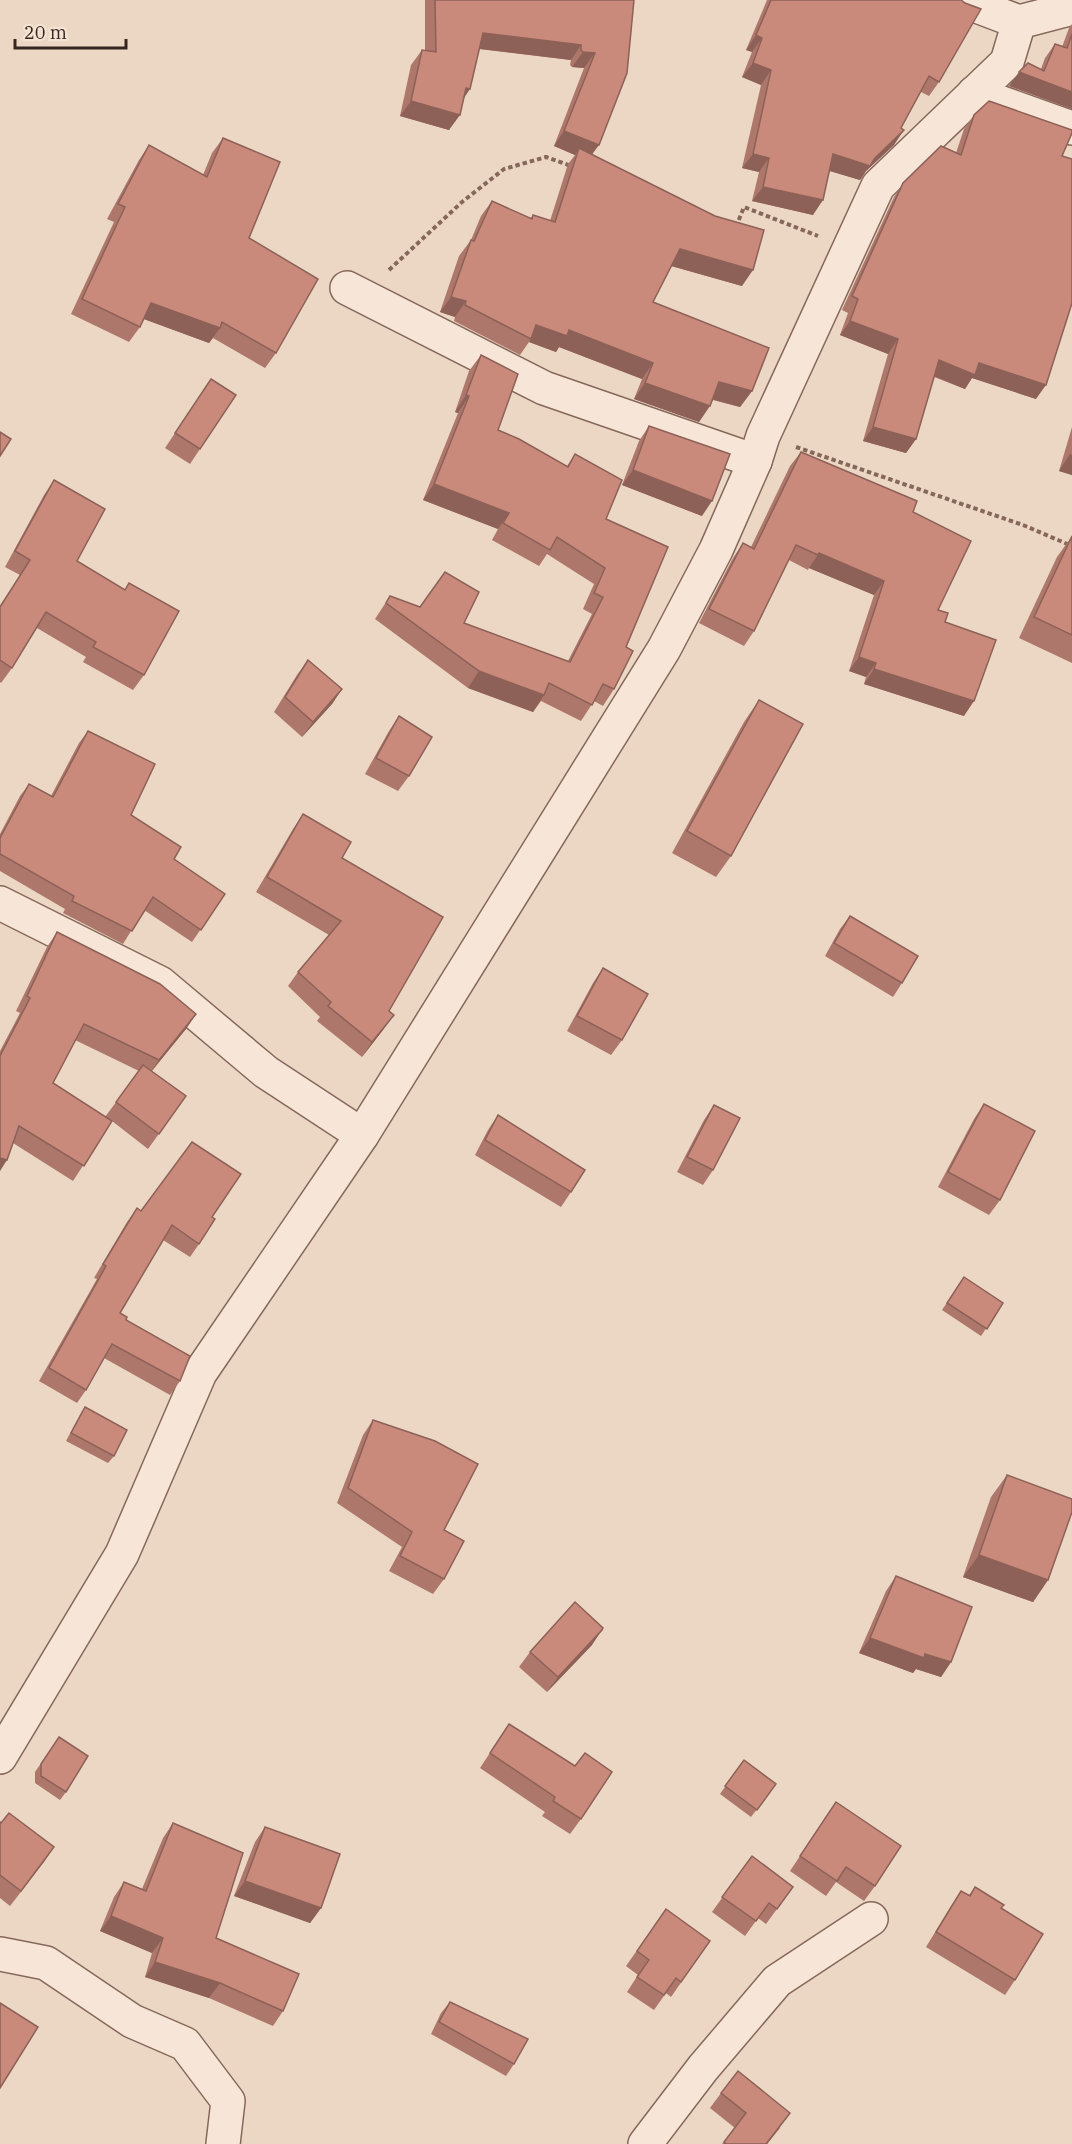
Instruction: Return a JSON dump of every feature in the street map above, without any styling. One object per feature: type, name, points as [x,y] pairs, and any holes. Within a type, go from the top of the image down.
[{"type":"street","points":[[962,0],[1019,22],[1069,9],[1072,0]]},
{"type":"street","points":[[0,1757],[122,1554],[200,1373],[362,1135],[664,650],[716,550],[759,448],[878,186],[1007,62],[1019,22]]},
{"type":"street","points":[[975,93],[1072,128]]},
{"type":"street","points":[[354,292],[544,388],[759,448]]},
{"type":"street","points":[[0,903],[160,983],[266,1072],[362,1135]]},
{"type":"street","points":[[645,2144],[703,2068],[777,1981],[871,1919]]},
{"type":"street","points":[[0,1954],[46,1963],[132,2021],[185,2044],[228,2101],[223,2144]]},
{"type":"path","points":[[354,292],[504,169],[546,157],[579,170]]},
{"type":"path","points":[[735,229],[744,207],[849,249]]},
{"type":"path","points":[[759,448],[1023,525],[1072,546]]},
{"type":"building","points":[[435,0],[634,0],[627,73],[599,145],[564,131],[595,53],[583,52],[581,45],[483,33],[470,89],[466,88],[460,115],[411,101],[422,50],[436,52]]},
{"type":"building","points":[[771,0],[961,0],[981,9],[939,82],[929,76],[901,128],[904,130],[875,158],[870,166],[833,154],[823,200],[763,187],[769,158],[753,154],[771,70],[753,63],[762,38],[756,35]]},
{"type":"building","points":[[1072,34],[1072,92],[1019,72],[1028,63],[1044,71],[1055,44],[1067,48]]},
{"type":"building","points":[[989,101],[1072,130],[1062,156],[1072,159],[1072,303],[1046,385],[979,363],[975,375],[939,360],[916,439],[873,427],[898,339],[850,321],[858,299],[852,296],[903,183],[941,146],[961,155],[974,115]]},
{"type":"building","points":[[223,138],[280,162],[249,238],[318,279],[276,353],[222,322],[220,328],[151,303],[140,327],[82,299],[125,207],[118,204],[149,145],[207,177]]},
{"type":"building","points":[[579,148],[715,216],[764,230],[753,270],[680,249],[653,302],[769,348],[752,391],[719,382],[710,406],[645,383],[653,363],[569,330],[567,336],[536,325],[531,339],[465,305],[466,301],[451,297],[471,240],[474,241],[492,201],[532,219],[533,215],[555,222]]},
{"type":"building","points":[[481,355],[518,374],[498,430],[519,439],[568,467],[575,454],[622,480],[606,519],[668,547],[626,647],[633,651],[614,689],[603,684],[592,705],[549,683],[544,695],[479,671],[386,603],[390,596],[420,607],[445,572],[479,592],[464,623],[570,662],[603,597],[594,593],[605,568],[557,537],[550,550],[503,523],[509,513],[434,484],[469,396],[466,395]]},
{"type":"building","points":[[211,379],[236,395],[200,449],[175,433]]},
{"type":"building","points":[[649,426],[730,454],[712,501],[633,470]]},
{"type":"building","points":[[0,432],[11,439],[0,456]]},
{"type":"building","points":[[801,452],[917,501],[913,512],[971,541],[938,610],[948,613],[945,622],[996,640],[974,701],[874,669],[876,663],[859,657],[884,581],[796,545],[754,631],[709,609],[743,543],[754,549]]},
{"type":"building","points":[[54,480],[105,509],[77,561],[125,590],[129,583],[179,611],[144,675],[93,647],[96,642],[46,612],[12,668],[0,660],[0,607],[30,560],[15,551]]},
{"type":"building","points":[[1072,536],[1072,635],[1034,617]]},
{"type":"building","points":[[308,660],[342,689],[313,722],[285,697]]},
{"type":"building","points":[[759,700],[803,724],[731,856],[687,831]]},
{"type":"building","points":[[399,716],[432,737],[409,776],[376,758]]},
{"type":"building","points":[[88,731],[155,764],[131,815],[181,847],[174,859],[225,894],[201,930],[153,897],[132,931],[72,901],[74,896],[0,854],[0,838],[29,784],[53,797]]},
{"type":"building","points":[[303,814],[351,842],[342,858],[443,917],[389,1011],[394,1015],[372,1042],[328,1006],[331,1002],[298,972],[341,921],[267,877]]},
{"type":"building","points":[[850,916],[918,956],[902,983],[834,943]]},
{"type":"building","points":[[57,932],[160,984],[196,1014],[159,1060],[84,1024],[53,1083],[112,1121],[84,1166],[19,1126],[7,1160],[0,1158],[0,1056],[30,998],[27,996]]},
{"type":"building","points":[[603,968],[648,994],[622,1040],[577,1016]]},
{"type":"building","points":[[143,1065],[186,1096],[159,1134],[116,1102]]},
{"type":"building","points":[[984,1104],[1035,1131],[1000,1200],[948,1172]]},
{"type":"building","points":[[714,1105],[740,1118],[713,1170],[687,1157]]},
{"type":"building","points":[[498,1115],[585,1170],[571,1192],[485,1140]]},
{"type":"building","points":[[192,1142],[241,1174],[212,1217],[215,1219],[199,1244],[172,1225],[120,1313],[127,1317],[126,1320],[190,1356],[180,1381],[112,1344],[86,1390],[49,1368],[106,1266],[103,1264],[137,1208],[141,1211]]},
{"type":"building","points":[[964,1277],[1003,1303],[987,1329],[947,1303]]},
{"type":"building","points":[[85,1407],[127,1430],[114,1456],[71,1433]]},
{"type":"building","points":[[373,1420],[435,1441],[478,1464],[444,1530],[464,1541],[444,1579],[400,1556],[412,1532],[348,1488]]},
{"type":"building","points":[[1007,1475],[1072,1499],[1072,1512],[1048,1580],[979,1555]]},
{"type":"building","points":[[896,1576],[972,1607],[951,1662],[925,1654],[924,1658],[870,1638]]},
{"type":"building","points":[[575,1602],[603,1628],[558,1677],[530,1652]]},
{"type":"building","points":[[509,1724],[575,1766],[585,1753],[612,1772],[581,1819],[553,1801],[555,1797],[490,1753]]},
{"type":"building","points":[[59,1737],[88,1756],[66,1792],[41,1776],[41,1764]]},
{"type":"building","points":[[744,1760],[776,1784],[757,1810],[725,1786]]},
{"type":"building","points":[[836,1802],[901,1846],[875,1886],[846,1867],[837,1881],[800,1856]]},
{"type":"building","points":[[9,1813],[54,1847],[21,1891],[0,1875],[0,1822]]},
{"type":"building","points":[[173,1823],[243,1853],[216,1938],[299,1974],[283,2011],[220,1983],[155,1962],[163,1938],[111,1916],[124,1882],[146,1891]]},
{"type":"building","points":[[265,1827],[340,1854],[321,1908],[245,1881]]},
{"type":"building","points":[[752,1856],[793,1887],[777,1909],[769,1903],[756,1921],[722,1897]]},
{"type":"building","points":[[975,1887],[1004,1905],[1001,1908],[1043,1934],[1015,1980],[936,1932],[961,1891],[970,1896]]},
{"type":"building","points":[[666,1909],[710,1941],[681,1982],[676,1978],[664,1995],[637,1977],[649,1960],[637,1951]]},
{"type":"building","points":[[450,2002],[528,2039],[514,2064],[439,2022]]},
{"type":"building","points":[[0,2003],[38,2027],[0,2088]]},
{"type":"building","points":[[738,2071],[790,2113],[766,2144],[726,2144],[724,2142],[746,2113],[721,2093]]}]
